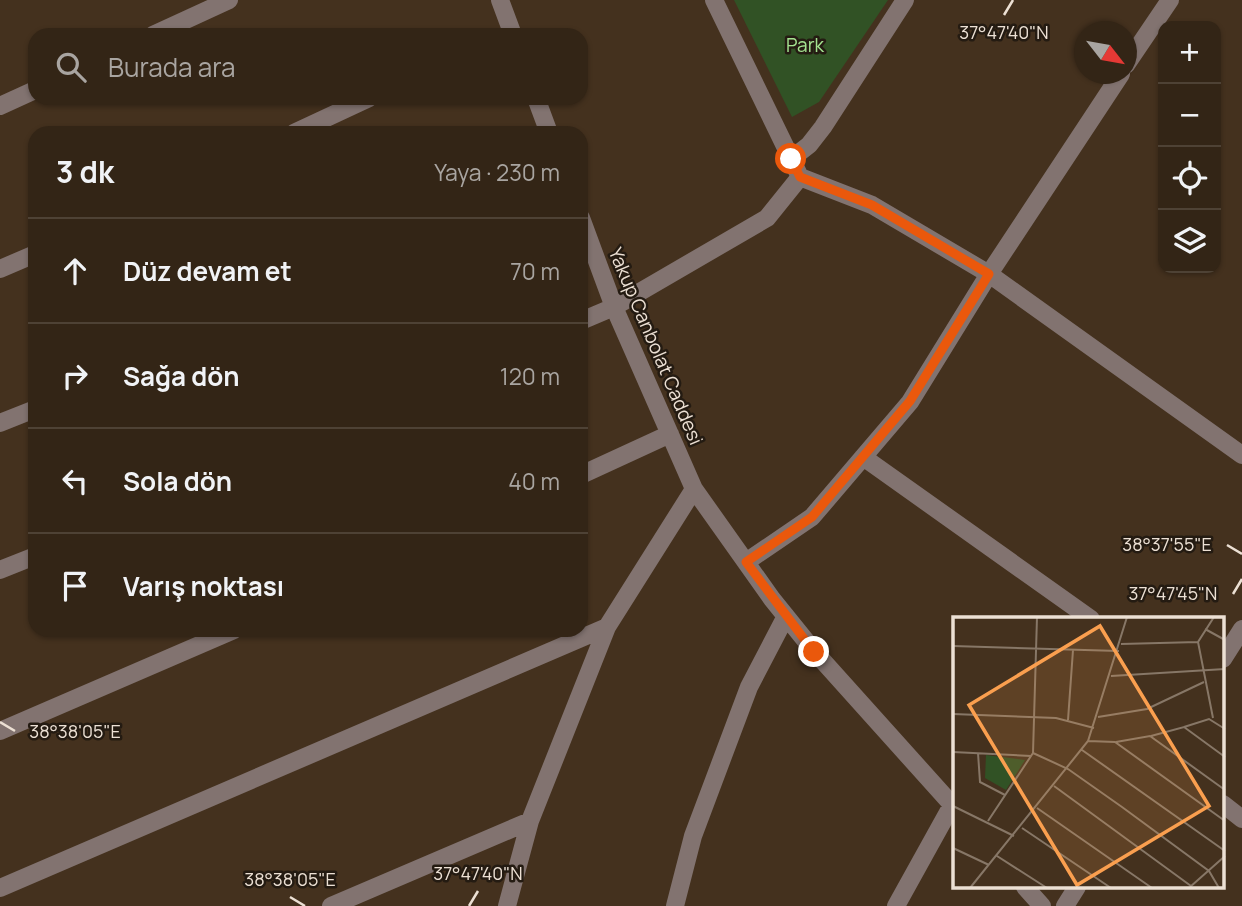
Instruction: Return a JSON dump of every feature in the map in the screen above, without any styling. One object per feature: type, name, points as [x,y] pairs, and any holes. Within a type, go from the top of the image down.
[{"type":"street","points":[[168,28],[229,0]]},
{"type":"street","points":[[500,0],[507,28]]},
{"type":"street","points":[[714,0],[800,177],[872,205],[989,274],[1242,455]]},
{"type":"street","points":[[791,159],[809,145],[823,127],[905,0]]},
{"type":"street","points":[[1137,49],[1170,0]]},
{"type":"street","points":[[746,562],[812,517],[910,401],[989,274],[1114,84]]},
{"type":"street","points":[[0,106],[28,93]]},
{"type":"street","points":[[310,126],[354,105]]},
{"type":"street","points":[[539,105],[546,126]]},
{"type":"street","points":[[588,318],[614,307],[768,218],[800,177]]},
{"type":"street","name":"Yakup Canbolat Caddesi","points":[[588,237],[614,307],[694,489],[786,616],[953,807]]},
{"type":"street","points":[[0,269],[28,257]]},
{"type":"street","points":[[0,423],[28,411]]},
{"type":"street","points":[[588,472],[670,434]]},
{"type":"street","points":[[863,457],[1088,617]]},
{"type":"street","points":[[507,906],[530,821],[607,627],[694,489]]},
{"type":"street","points":[[0,570],[28,559]]},
{"type":"street","points":[[675,906],[693,836],[749,687],[767,647],[786,616]]},
{"type":"street","points":[[588,635],[607,627]]},
{"type":"street","points":[[1224,657],[1242,629]]},
{"type":"street","points":[[0,731],[218,637]]},
{"type":"street","points":[[0,888],[584,637]]},
{"type":"street","points":[[1224,805],[1242,819]]},
{"type":"street","points":[[896,906],[953,807]]},
{"type":"street","points":[[331,906],[530,821]]},
{"type":"street","points":[[1026,888],[1042,906]]},
{"type":"street","points":[[1065,906],[1076,888]]},
{"type":"green space","name":"Park","points":[[734,0],[888,0],[819,102],[792,117]]},
{"type":"route","points":[[791,159],[800,177],[872,205],[989,274],[910,401],[812,517],[746,562],[814,652]]}]
